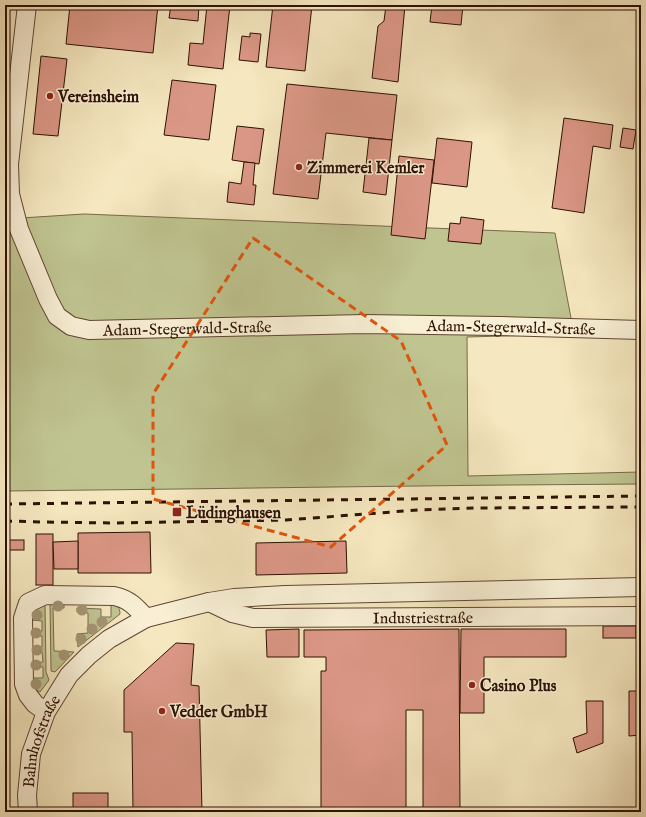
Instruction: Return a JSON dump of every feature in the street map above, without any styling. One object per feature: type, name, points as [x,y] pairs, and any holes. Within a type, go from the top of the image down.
[{"type":"street","name":"Adam-Stegerwald-Straße","points":[[27,5],[9,164],[10,194],[19,229],[48,299],[57,316],[71,326],[89,330],[364,324],[641,330]]},
{"type":"street","name":"Industriestraße","points":[[69,675],[88,655],[109,639],[146,618],[209,602],[234,598],[284,595],[641,587]]},
{"type":"street","points":[[46,712],[35,704],[28,695],[24,684],[23,618],[28,603],[45,595],[114,596],[123,598],[134,604],[146,618]]},
{"type":"street","name":"Industriestraße","points":[[209,602],[232,613],[253,618],[641,616]]},
{"type":"street","name":"Bahnhofstraße","points":[[28,812],[31,754],[46,712],[69,675]]},
{"type":"highlighted area","points":[[253,238],[401,341],[447,445],[331,547],[153,499],[153,394]]},
{"type":"green space","points":[[84,214],[555,233],[574,334],[467,337],[468,476],[641,472],[641,484],[5,491],[5,219]]},
{"type":"green space","points":[[50,603],[64,604],[64,608],[53,608],[54,651],[74,652],[55,672],[51,671]]},
{"type":"green space","points":[[111,603],[118,607],[120,614],[78,647],[77,634],[88,633],[88,613],[77,612],[77,608],[101,609],[101,617],[111,617]]},
{"type":"green space","points":[[45,604],[46,672],[49,680],[40,692],[33,688],[32,678],[43,678],[43,667],[32,667],[32,663],[43,662],[42,652],[31,652],[31,648],[42,647],[42,636],[31,636],[31,632],[42,631],[42,621],[31,620],[35,609]]},
{"type":"building","points":[[70,5],[158,5],[153,53],[66,44]]},
{"type":"building","points":[[171,5],[199,5],[198,21],[169,18]]},
{"type":"building","points":[[207,5],[230,5],[223,69],[188,65],[190,43],[203,44]]},
{"type":"building","points":[[273,5],[312,5],[305,71],[266,67]]},
{"type":"building","points":[[386,5],[405,5],[398,82],[372,78],[378,26],[384,21]]},
{"type":"building","points":[[432,5],[463,5],[461,25],[430,22]]},
{"type":"building","points":[[250,33],[261,34],[258,62],[239,60],[242,36],[250,37]]},
{"type":"building","name":"Vereinsheim","points":[[41,56],[67,59],[58,136],[33,134]]},
{"type":"building","points":[[172,80],[216,85],[209,140],[164,135]]},
{"type":"building","name":"Zimmerei Kemler","points":[[287,84],[397,95],[392,140],[326,133],[318,199],[273,194]]},
{"type":"building","points":[[564,118],[613,125],[610,149],[593,146],[584,213],[552,208]]},
{"type":"building","points":[[237,126],[264,129],[259,164],[232,160]]},
{"type":"building","points":[[623,128],[636,130],[633,149],[620,147]]},
{"type":"building","points":[[369,138],[392,140],[386,195],[363,192]]},
{"type":"building","points":[[437,138],[472,142],[467,187],[432,183]]},
{"type":"building","points":[[399,156],[434,160],[425,239],[391,235]]},
{"type":"building","points":[[244,162],[255,163],[253,185],[256,185],[254,205],[227,202],[229,182],[241,184]]},
{"type":"building","points":[[461,217],[484,220],[481,244],[448,241],[450,223],[460,224]]},
{"type":"building","points":[[150,532],[151,573],[78,573],[78,533]]},
{"type":"building","points":[[36,534],[53,534],[53,585],[36,585]]},
{"type":"building","points":[[5,540],[24,540],[24,550],[5,550]]},
{"type":"building","points":[[78,541],[78,569],[54,569],[53,542]]},
{"type":"building","points":[[346,541],[347,573],[256,575],[256,543]]},
{"type":"building","points":[[603,626],[636,626],[636,638],[603,638]]},
{"type":"building","points":[[299,629],[299,657],[267,657],[266,630]]},
{"type":"building","points":[[459,629],[460,812],[423,812],[423,710],[406,710],[406,812],[321,812],[321,671],[326,671],[326,657],[304,657],[304,630]]},
{"type":"building","name":"Casino Plus","points":[[461,629],[566,629],[566,657],[484,657],[484,713],[460,713]]},
{"type":"building","name":"Vedder GmbH","points":[[176,643],[194,644],[191,685],[199,686],[202,812],[133,812],[132,732],[124,732],[124,690]]},
{"type":"building","points":[[6,684],[9,812],[5,812]]},
{"type":"building","points":[[629,691],[641,691],[641,735],[629,736]]},
{"type":"building","points":[[586,701],[603,701],[603,743],[577,753],[573,738],[587,733]]},
{"type":"building","points":[[73,793],[108,793],[108,812],[73,812]]},
{"type":"railway","points":[[5,504],[641,496]]},
{"type":"railway","points":[[5,521],[116,523],[286,520],[418,510],[476,508],[641,507]]},
{"type":"place","name":"Vereinsheim","points":[[50,96]]},
{"type":"place","name":"Zimmerei Kemler","points":[[299,167]]},
{"type":"place","name":"Lüdinghausen","points":[[177,512]]},
{"type":"place","name":"Casino Plus","points":[[472,685]]},
{"type":"place","name":"Vedder GmbH","points":[[162,711]]}]
